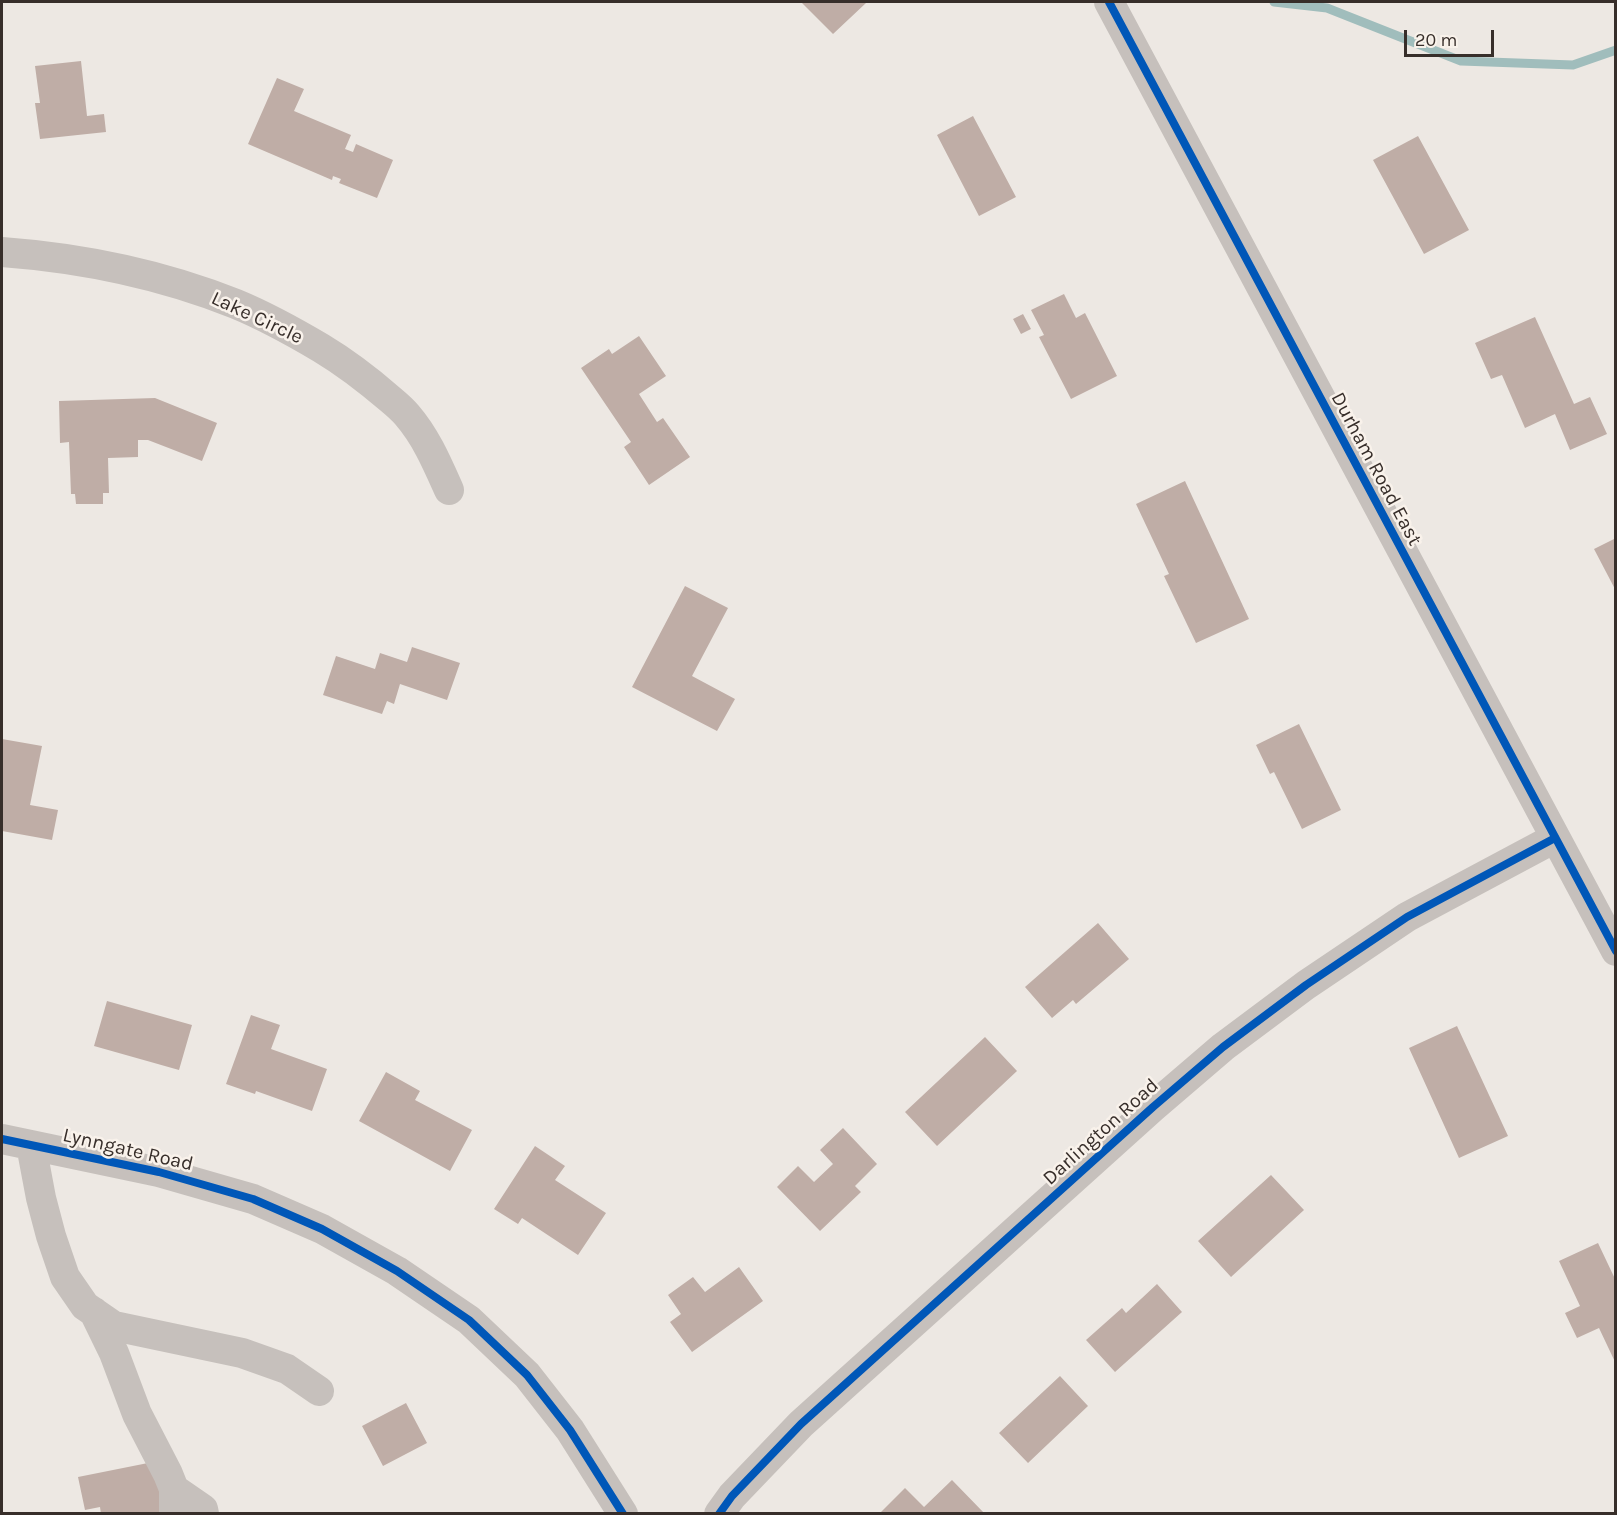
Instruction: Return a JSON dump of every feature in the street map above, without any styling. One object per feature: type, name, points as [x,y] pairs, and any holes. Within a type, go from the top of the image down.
[{"type":"street","name":"Durham Road East","points":[[1108,2],[1616,951]]},
{"type":"street","name":"Lake Circle","points":[[2,252],[42,255],[109,265],[174,282],[237,304],[295,333],[345,363],[373,384],[406,414],[431,449],[449,490]]},
{"type":"street","name":"Darlington Road","points":[[719,1514],[732,1496],[801,1424],[1153,1107],[1223,1047],[1306,985],[1407,916],[1555,838]]},
{"type":"street","name":"Lynngate Road","points":[[2,1139],[159,1172],[253,1199],[322,1229],[398,1271],[469,1320],[527,1375],[570,1430],[623,1514]]},
{"type":"street","points":[[31,1145],[49,1227],[65,1276],[86,1306],[114,1326],[242,1353],[287,1369],[319,1391]]},
{"type":"street","points":[[94,1312],[114,1353],[137,1414],[168,1474],[174,1501],[203,1509],[204,1514]]},
{"type":"building","points":[[801,2],[865,2],[866,3],[833,34]]},
{"type":"building","points":[[81,61],[87,116],[104,114],[106,132],[40,139],[35,103],[40,103],[35,66]]},
{"type":"building","points":[[277,78],[304,89],[294,111],[351,135],[345,149],[353,152],[356,144],[393,160],[377,198],[339,183],[341,179],[333,176],[332,180],[248,144]]},
{"type":"building","points":[[973,116],[1016,197],[979,216],[937,135]]},
{"type":"building","points":[[1418,136],[1469,230],[1424,254],[1373,160]]},
{"type":"building","points":[[1064,294],[1076,318],[1085,313],[1117,376],[1071,399],[1039,337],[1044,335],[1031,310]]},
{"type":"building","points":[[1023,314],[1031,329],[1021,334],[1013,319]]},
{"type":"building","points":[[1535,317],[1574,404],[1590,397],[1607,434],[1570,450],[1555,414],[1525,428],[1502,375],[1491,379],[1475,343]]},
{"type":"building","points":[[639,336],[666,376],[639,394],[657,422],[663,418],[690,457],[649,485],[624,447],[631,442],[581,368],[609,349],[612,354]]},
{"type":"building","points":[[155,398],[217,423],[202,461],[148,440],[138,440],[138,457],[108,458],[109,493],[103,493],[103,504],[76,504],[75,494],[71,494],[69,442],[60,443],[59,401]]},
{"type":"building","points":[[1185,481],[1249,619],[1196,643],[1164,576],[1169,574],[1136,504]]},
{"type":"building","points":[[1616,538],[1616,591],[1594,549]]},
{"type":"building","points":[[685,586],[728,608],[692,676],[735,699],[717,731],[632,687]]},
{"type":"building","points":[[412,647],[460,663],[447,700],[400,684],[394,704],[387,701],[382,714],[323,695],[336,656],[375,669],[380,653],[407,662]]},
{"type":"building","points":[[1299,724],[1341,810],[1302,829],[1274,772],[1270,774],[1256,745]]},
{"type":"building","points":[[2,739],[42,746],[30,805],[58,810],[52,840],[2,831]]},
{"type":"building","points":[[1098,923],[1129,959],[1076,1004],[1073,1000],[1052,1018],[1025,987]]},
{"type":"building","points":[[107,1001],[192,1025],[179,1070],[94,1046]]},
{"type":"building","points":[[251,1015],[280,1025],[271,1049],[327,1069],[312,1111],[256,1091],[255,1094],[226,1084]]},
{"type":"building","points":[[1457,1026],[1508,1136],[1459,1158],[1409,1048]]},
{"type":"building","points":[[985,1037],[1017,1071],[937,1146],[905,1112]]},
{"type":"building","points":[[386,1072],[420,1091],[415,1100],[472,1130],[450,1171],[359,1121]]},
{"type":"building","points":[[843,1128],[877,1164],[855,1186],[861,1192],[820,1231],[777,1187],[798,1166],[814,1182],[833,1164],[820,1150]]},
{"type":"building","points":[[535,1146],[565,1166],[555,1180],[606,1213],[578,1255],[522,1218],[518,1224],[494,1209]]},
{"type":"building","points":[[1271,1175],[1304,1210],[1231,1277],[1198,1241]]},
{"type":"building","points":[[1598,1243],[1616,1281],[1616,1364],[1599,1328],[1577,1338],[1565,1313],[1580,1306],[1559,1261]]},
{"type":"building","points":[[739,1267],[763,1301],[692,1352],[670,1322],[681,1314],[668,1295],[693,1277],[705,1292]]},
{"type":"building","points":[[1157,1284],[1182,1312],[1115,1372],[1086,1340],[1122,1308],[1126,1313]]},
{"type":"building","points":[[1060,1376],[1088,1406],[1028,1463],[999,1433]]},
{"type":"building","points":[[406,1403],[427,1443],[383,1466],[362,1426]]},
{"type":"building","points":[[158,1461],[168,1514],[101,1514],[100,1507],[85,1510],[78,1477]]},
{"type":"building","points":[[952,1480],[985,1514],[879,1514],[905,1488],[924,1507]]},
{"type":"waterway","points":[[1274,2],[1327,8],[1461,61],[1573,65],[1616,50]]},
{"type":"cycle path","points":[[1109,2],[1616,951]]},
{"type":"cycle path","points":[[719,1514],[732,1496],[801,1424],[1153,1107],[1223,1047],[1306,985],[1407,917],[1555,838]]},
{"type":"cycle path","points":[[2,1139],[159,1172],[253,1199],[322,1229],[397,1271],[469,1320],[527,1375],[570,1430],[623,1514]]}]
